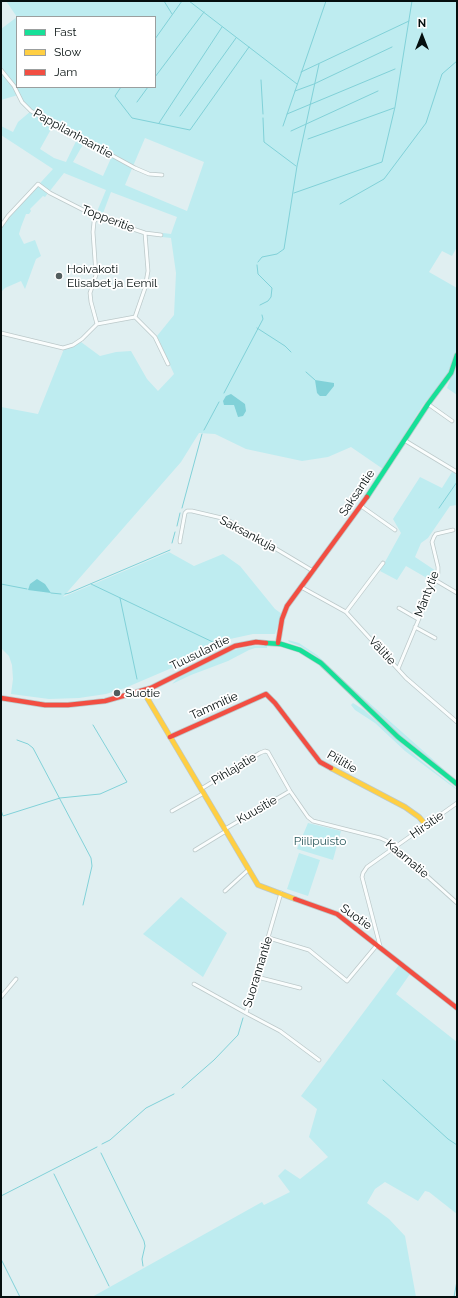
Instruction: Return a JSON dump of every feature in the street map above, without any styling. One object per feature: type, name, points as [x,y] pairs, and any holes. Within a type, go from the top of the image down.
[{"type":"street","name":"Pappilanhaantie","points":[[1,70],[14,86],[22,102],[31,111],[135,168],[149,174],[162,175]]},
{"type":"street","name":"Topperitie","points":[[1,226],[8,216],[38,184],[50,193],[96,217],[145,233],[161,235]]},
{"type":"street","points":[[96,217],[93,232],[96,275],[90,292],[91,302],[98,324]]},
{"type":"street","points":[[135,317],[145,288],[148,270],[145,233]]},
{"type":"street","points":[[1,333],[64,348],[74,345],[98,324],[135,317]]},
{"type":"street","points":[[135,317],[155,337],[168,364]]},
{"type":"street","name":"Saksantie","points":[[278,643],[284,613],[301,587],[361,506],[428,404],[451,373],[457,355]]},
{"type":"street","points":[[428,404],[452,421]]},
{"type":"street","points":[[404,440],[457,472]]},
{"type":"street","points":[[361,506],[395,530]]},
{"type":"street","name":"Saksankuja","points":[[180,542],[185,513],[187,511],[192,511],[226,520],[313,571]]},
{"type":"street","name":"Mäntytie","points":[[398,669],[438,573],[432,542],[436,534],[453,530]]},
{"type":"street","points":[[346,612],[382,563]]},
{"type":"street","points":[[435,580],[457,593]]},
{"type":"street","name":"Välitie","points":[[301,587],[346,612],[398,669],[426,696],[457,722]]},
{"type":"street","points":[[399,608],[418,619]]},
{"type":"street","points":[[415,627],[435,638]]},
{"type":"street","name":"Tuusulantie","points":[[1,698],[27,703],[66,705],[105,701],[144,691],[235,646],[256,642],[278,643],[300,650],[317,660],[398,738],[457,784]]},
{"type":"street","name":"Suotie","points":[[144,691],[258,885],[337,914],[457,1008]]},
{"type":"street","name":"Tammitie","points":[[170,737],[266,694]]},
{"type":"street","name":"Piilitie","points":[[266,694],[275,703],[320,762],[405,807],[419,817],[426,825]]},
{"type":"street","name":"Pihlajatie","points":[[172,811],[260,753],[265,751],[268,752]]},
{"type":"street","name":"Kaarnatie","points":[[268,752],[290,790],[308,817],[313,821],[380,838],[395,847],[457,903]]},
{"type":"street","name":"Kuusitie","points":[[195,850],[290,790]]},
{"type":"street","name":"Hirsitie","points":[[379,946],[362,877],[363,873],[367,867],[457,803]]},
{"type":"street","points":[[225,891],[248,870]]},
{"type":"street","name":"Suorannantie","points":[[281,893],[246,1013],[280,1032],[319,1060]]},
{"type":"street","points":[[268,938],[309,950],[347,981],[379,946]]},
{"type":"street","points":[[257,977],[300,988]]},
{"type":"street","points":[[1,997],[16,979]]},
{"type":"street","points":[[194,984],[246,1013]]},
{"type":"green space","points":[[6,1],[457,1],[457,247],[452,256],[442,251],[429,272],[457,288],[457,395],[447,388],[450,380],[446,379],[423,405],[383,469],[351,447],[328,457],[302,461],[246,449],[215,434],[199,433],[181,462],[63,597],[169,552],[194,566],[223,554],[240,566],[275,609],[282,614],[275,634],[253,634],[230,639],[195,658],[125,688],[106,694],[79,698],[49,699],[11,694],[13,679],[12,665],[9,656],[1,648],[1,407],[38,414],[64,349],[81,342],[100,356],[116,352],[131,351],[147,379],[158,391],[174,374],[157,336],[174,315],[176,273],[171,238],[162,237],[163,233],[171,234],[177,217],[111,192],[102,216],[96,214],[106,190],[64,173],[45,197],[43,196],[30,209],[31,211],[29,214],[26,214],[21,227],[19,234],[24,244],[35,240],[41,256],[36,259],[25,289],[21,281],[5,288],[1,292],[1,227],[53,169],[1,135],[1,126],[13,132],[18,122],[31,111],[22,102],[18,95],[1,100],[1,29],[16,18],[16,88],[156,88],[156,16],[16,16]],"holes":[[[54,124],[78,137],[66,162],[54,158],[40,149]],[[145,138],[204,162],[187,211],[125,185]],[[85,141],[112,156],[103,176],[73,162]]]},
{"type":"green space","points":[[452,472],[457,474],[457,505],[450,506],[428,538],[421,543],[415,557],[436,571],[432,581],[406,566],[397,580],[380,571],[401,533],[393,519],[420,477],[442,488]]},
{"type":"green space","points":[[288,640],[299,643],[317,655],[447,772],[439,768],[394,731],[316,656],[300,646],[289,642]]},
{"type":"green space","points":[[254,646],[267,646],[267,648],[255,648],[249,650],[228,661],[172,684],[178,678],[226,653]]},
{"type":"green space","points":[[353,703],[364,710],[419,759],[457,790],[405,751],[375,723],[355,710],[351,705]]},
{"type":"green space","name":"Piilipuisto","points":[[308,823],[341,831],[333,860],[297,849]]},
{"type":"green space","points":[[299,853],[320,860],[308,896],[287,889]]},
{"type":"green space","points":[[181,897],[227,933],[203,977],[143,934]]},
{"type":"green space","points":[[399,965],[410,974],[396,994],[457,1042],[457,1214],[429,1192],[425,1191],[418,1201],[385,1182],[375,1189],[367,1203],[389,1219],[405,1236],[416,1297],[92,1297],[262,1202],[264,1205],[290,1192],[278,1176],[285,1169],[300,1179],[328,1157],[309,1137],[317,1109],[301,1096]]},
{"type":"shaded area","points":[[315,380],[334,383],[334,386],[326,396],[320,396],[317,393]]},
{"type":"shaded area","points":[[231,394],[245,404],[246,411],[243,416],[238,417],[234,405],[224,405],[223,401],[226,396]]},
{"type":"shaded area","points":[[37,579],[45,584],[51,593],[28,590],[30,584]]},
{"type":"waterway","points":[[164,1],[172,14]]},
{"type":"waterway","points":[[156,38],[182,1]]},
{"type":"waterway","points":[[189,1],[297,84]]},
{"type":"waterway","points":[[283,126],[326,1]]},
{"type":"waterway","points":[[294,193],[382,162],[395,107],[412,1]]},
{"type":"waterway","points":[[156,76],[204,12]]},
{"type":"waterway","points":[[301,72],[409,21]]},
{"type":"waterway","points":[[159,123],[222,27]]},
{"type":"waterway","points":[[180,116],[236,38]]},
{"type":"waterway","points":[[120,88],[115,96],[132,118],[190,130],[249,47]]},
{"type":"waterway","points":[[295,91],[314,84],[392,47]]},
{"type":"waterway","points":[[340,204],[384,179],[426,123],[442,74],[457,61]]},
{"type":"waterway","points":[[258,262],[262,257],[277,254],[284,249],[297,166],[319,64]]},
{"type":"waterway","points":[[287,114],[395,69]]},
{"type":"waterway","points":[[261,80],[263,114]]},
{"type":"waterway","points":[[137,102],[147,88]]},
{"type":"waterway","points":[[291,131],[378,91]]},
{"type":"waterway","points":[[308,139],[394,108]]},
{"type":"waterway","points":[[263,118],[264,142],[296,166]]},
{"type":"waterway","points":[[257,265],[258,274],[272,288],[271,297],[268,301],[260,305]]},
{"type":"waterway","points":[[224,393],[263,319],[262,315]]},
{"type":"waterway","points":[[257,328],[285,346],[291,352]]},
{"type":"waterway","points":[[306,372],[315,380]]},
{"type":"waterway","points":[[204,430],[219,402]]},
{"type":"waterway","points":[[182,508],[202,434]]},
{"type":"waterway","points":[[439,508],[457,482]]},
{"type":"waterway","points":[[177,526],[180,513]]},
{"type":"waterway","points":[[172,543],[175,532]]},
{"type":"waterway","points":[[65,594],[170,550]]},
{"type":"waterway","points":[[1,584],[27,589]]},
{"type":"waterway","points":[[91,584],[217,644]]},
{"type":"waterway","points":[[51,593],[61,594]]},
{"type":"waterway","points":[[120,598],[137,679]]},
{"type":"waterway","points":[[1,810],[3,816],[60,798],[100,794],[127,782],[93,725]]},
{"type":"waterway","points":[[17,740],[28,744],[33,748],[91,858],[92,866],[83,905]]},
{"type":"waterway","points":[[182,1088],[214,1060],[238,1035],[243,1018]]},
{"type":"waterway","points":[[383,1080],[448,1139],[457,1145]]},
{"type":"waterway","points":[[102,1144],[110,1140],[146,1108],[174,1094]]},
{"type":"waterway","points":[[1,1196],[97,1147]]},
{"type":"waterway","points":[[101,1153],[144,1241],[145,1246],[142,1259],[143,1266]]},
{"type":"waterway","points":[[54,1174],[109,1286]]},
{"type":"waterway","points":[[1,1259],[20,1297]]},
{"type":"waterway","points":[[454,1297],[457,1281]]},
{"type":"traffic: fast","points":[[367,497],[428,404],[451,373],[457,355]]},
{"type":"traffic: fast","points":[[266,643],[281,644],[300,650],[321,663],[398,737],[457,784]]},
{"type":"traffic: slow","points":[[143,691],[258,885],[295,899]]},
{"type":"traffic: slow","points":[[331,768],[405,807],[419,817],[426,825]]},
{"type":"traffic: jam","points":[[278,643],[282,619],[287,606],[367,497]]},
{"type":"traffic: jam","points":[[1,698],[45,705],[68,705],[105,701],[151,688],[235,646],[256,642],[266,643]]},
{"type":"traffic: jam","points":[[170,737],[266,694],[275,703],[320,762],[331,768]]},
{"type":"traffic: jam","points":[[295,899],[337,914],[457,1008]]},
{"type":"place","name":"Hoivakoti Elisabet ja Eemil","points":[[59,276]]},
{"type":"place","name":"Suotie","points":[[117,693]]}]
